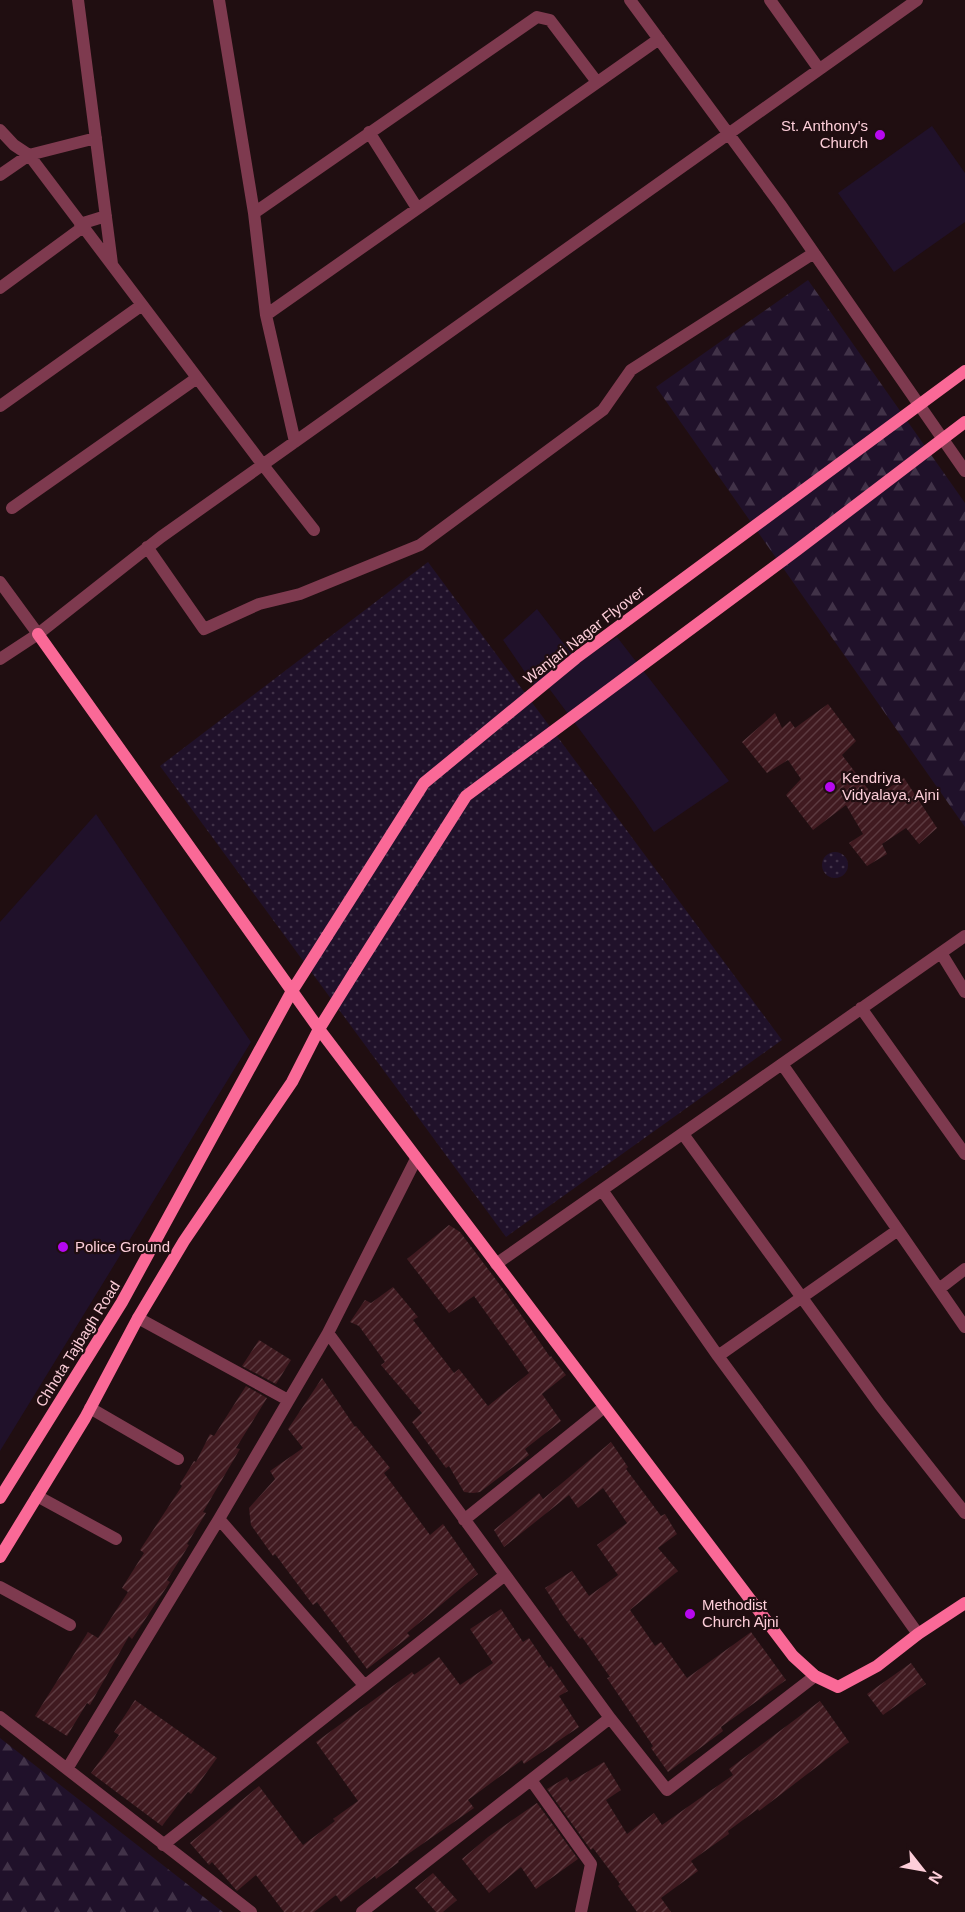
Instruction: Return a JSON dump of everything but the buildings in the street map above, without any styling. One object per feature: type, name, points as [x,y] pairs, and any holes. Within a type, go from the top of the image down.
[{"type":"main road","name":"Wanjari Nagar Flyover","points":[[292,991],[424,783],[576,658],[965,371]]},
{"type":"main road","points":[[0,1557],[90,1408],[138,1318],[184,1241],[292,1082],[319,1029],[466,796],[965,422]]},
{"type":"main road","points":[[38,634],[319,1029],[603,1408],[793,1656],[814,1676],[838,1687],[877,1666],[918,1634],[965,1603]]},
{"type":"main road","name":"Chhota Tajbagh Road","points":[[0,1498],[122,1302],[292,991]]},
{"type":"street","points":[[78,0],[112,267]]},
{"type":"street","points":[[219,0],[254,213],[266,315],[295,442]]},
{"type":"street","points":[[630,0],[729,133],[965,471]]},
{"type":"street","points":[[770,0],[819,69]]},
{"type":"street","points":[[0,659],[38,634],[147,547],[912,1]]},
{"type":"street","points":[[254,213],[537,17],[550,20],[597,82]]},
{"type":"street","points":[[266,315],[659,39]]},
{"type":"street","points":[[0,130],[14,145],[29,155],[314,530]]},
{"type":"street","points":[[369,132],[417,208]]},
{"type":"street","points":[[0,175],[29,155],[96,138]]},
{"type":"street","points":[[0,288],[82,225],[106,216]]},
{"type":"street","points":[[147,547],[204,629],[259,604],[300,594],[420,545],[603,410],[631,370],[814,253]]},
{"type":"street","points":[[0,406],[142,305]]},
{"type":"street","points":[[12,508],[197,378]]},
{"type":"street","points":[[0,582],[38,634]]},
{"type":"street","points":[[496,1264],[965,936]]},
{"type":"street","points":[[941,953],[965,992]]},
{"type":"street","points":[[861,1008],[965,1154]]},
{"type":"street","points":[[782,1064],[965,1326]]},
{"type":"street","points":[[682,1134],[880,1405],[965,1513]]},
{"type":"street","points":[[67,1769],[219,1519],[328,1333],[416,1159]]},
{"type":"street","points":[[602,1190],[918,1634]]},
{"type":"street","points":[[718,1356],[898,1230]]},
{"type":"street","points":[[939,1289],[965,1269]]},
{"type":"street","points":[[138,1318],[288,1400]]},
{"type":"street","points":[[328,1333],[610,1718],[667,1790],[814,1676]]},
{"type":"street","points":[[90,1408],[178,1459]]},
{"type":"street","points":[[464,1521],[603,1408]]},
{"type":"street","points":[[37,1496],[116,1539]]},
{"type":"street","points":[[219,1519],[364,1685]]},
{"type":"street","points":[[163,1845],[505,1575]]},
{"type":"street","points":[[0,1587],[70,1625]]},
{"type":"street","points":[[0,1717],[251,1912]]},
{"type":"street","points":[[362,1912],[610,1718]]},
{"type":"street","points":[[531,1780],[591,1864],[581,1912]]},
{"type":"green space","points":[[932,126],[965,173],[965,222],[894,272],[838,193]]},
{"type":"green space","points":[[808,280],[965,503],[965,827],[656,387]]},
{"type":"green space","points":[[428,562],[782,1040],[506,1237],[160,766]]},
{"type":"green space","points":[[537,609],[578,662],[617,637],[729,781],[654,832],[545,683],[535,687],[503,640]]},
{"type":"green space","name":"Police Ground","points":[[96,814],[251,1042],[0,1451],[0,922]]},
{"type":"green space","points":[[835,852],[845,855],[848,865],[845,875],[835,878],[825,875],[822,865],[825,855]]},
{"type":"green space","points":[[0,1738],[223,1912],[0,1912]]},
{"type":"place","name":"St. Anthony's Church","points":[[880,135]]},
{"type":"place","name":"Kendriya Vidyalaya, Ajni","points":[[830,787]]},
{"type":"place","name":"Police Ground","points":[[63,1247]]},
{"type":"place","name":"Methodist Church Ajni","points":[[690,1614]]}]
